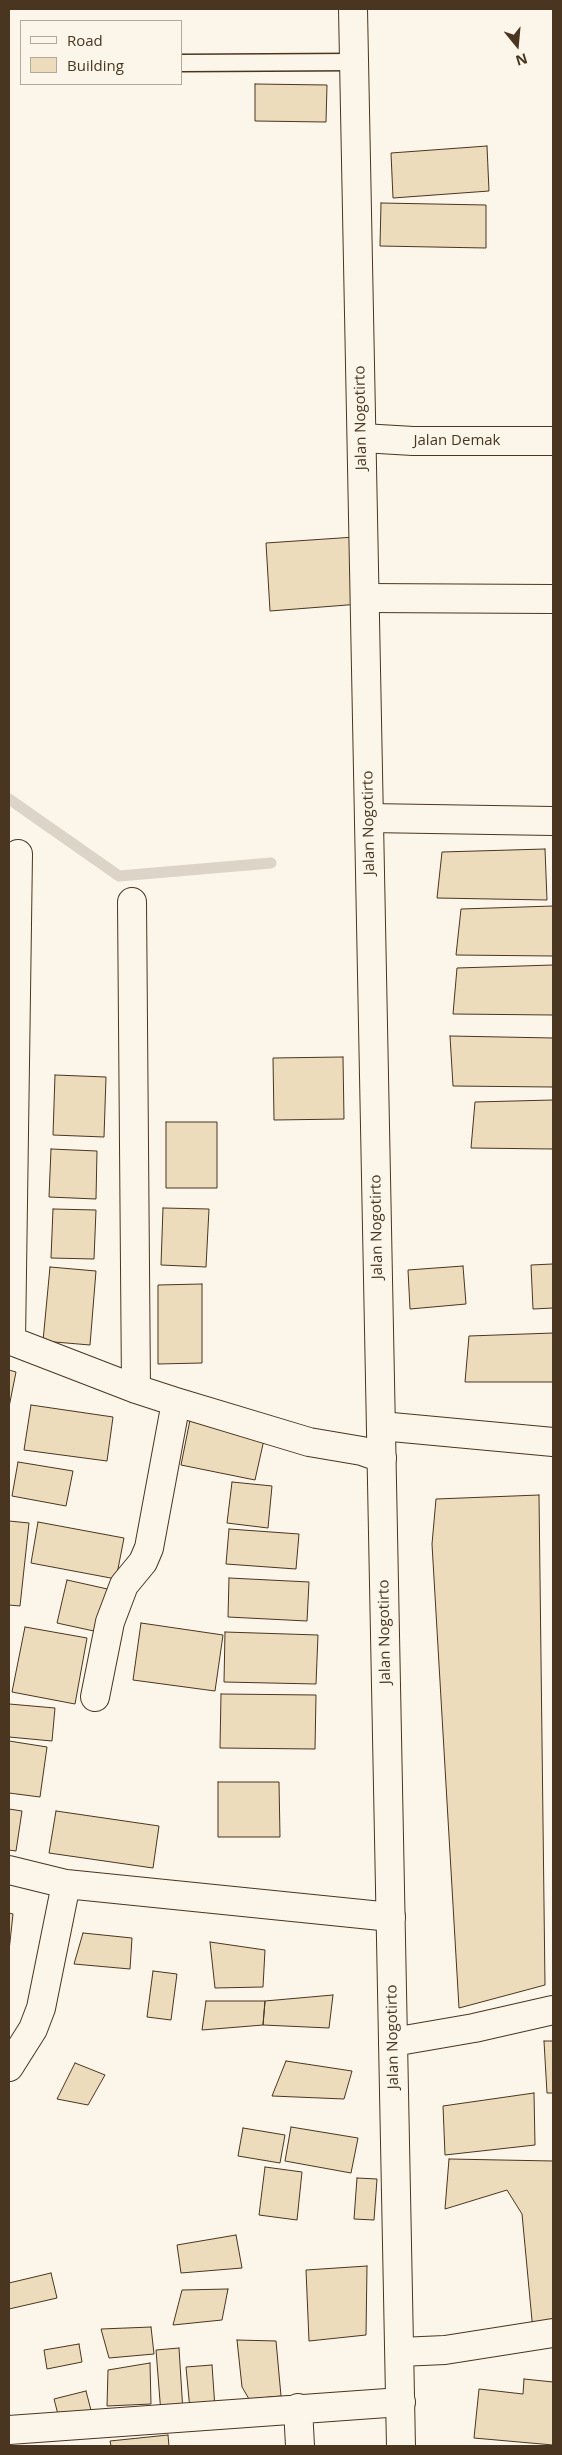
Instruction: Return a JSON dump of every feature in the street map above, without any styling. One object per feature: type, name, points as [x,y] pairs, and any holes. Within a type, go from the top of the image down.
[{"type":"street","name":"Jalan Nogotirto","points":[[353,9],[401,2446]]},
{"type":"street","name":"Jalan Demak","points":[[362,438],[413,442],[553,441]]},
{"type":"street","points":[[365,598],[553,598]]},
{"type":"street","points":[[369,818],[553,821]]},
{"type":"street","points":[[18,854],[10,1340],[136,1389],[176,1402],[308,1442],[362,1450],[382,1458]]},
{"type":"street","points":[[132,902],[136,1389]]},
{"type":"street","points":[[95,1697],[110,1622],[124,1585],[143,1562],[149,1548],[176,1402]]},
{"type":"street","points":[[381,1426],[553,1442]]},
{"type":"street","points":[[9,1870],[66,1884],[391,1917]]},
{"type":"street","points":[[9,2067],[33,2029],[41,2008],[66,1884]]},
{"type":"street","points":[[393,2042],[474,2028],[553,2010]]},
{"type":"street","points":[[400,2352],[445,2350],[553,2333]]},
{"type":"street","points":[[9,2430],[46,2437],[298,2408],[400,2402]]},
{"type":"street","points":[[298,2408],[300,2446]]},
{"type":"lane","points":[[182,63],[354,62]]},
{"type":"building","points":[[255,84],[327,85],[326,122],[255,121]]},
{"type":"building","points":[[487,146],[489,191],[393,198],[391,153]]},
{"type":"building","points":[[381,203],[486,205],[486,248],[380,246]]},
{"type":"building","points":[[355,537],[360,604],[270,611],[266,543]]},
{"type":"building","points":[[545,849],[547,900],[437,898],[442,852]]},
{"type":"building","points":[[553,906],[553,956],[456,955],[461,909]]},
{"type":"building","points":[[553,965],[553,1015],[453,1014],[457,968]]},
{"type":"building","points":[[450,1036],[553,1038],[553,1087],[453,1086]]},
{"type":"building","points":[[343,1057],[344,1119],[274,1120],[273,1058]]},
{"type":"building","points":[[55,1075],[106,1077],[104,1137],[53,1135]]},
{"type":"building","points":[[553,1100],[553,1149],[471,1148],[475,1102]]},
{"type":"building","points":[[166,1122],[217,1122],[217,1188],[166,1188]]},
{"type":"building","points":[[51,1149],[97,1151],[96,1199],[49,1197]]},
{"type":"building","points":[[163,1208],[209,1209],[206,1267],[161,1265]]},
{"type":"building","points":[[53,1209],[96,1210],[94,1259],[51,1258]]},
{"type":"building","points":[[553,1264],[553,1308],[533,1309],[531,1265]]},
{"type":"building","points":[[463,1266],[466,1304],[410,1309],[408,1270]]},
{"type":"building","points":[[50,1267],[96,1271],[90,1345],[43,1341]]},
{"type":"building","points":[[202,1284],[202,1363],[158,1364],[158,1285]]},
{"type":"building","points":[[553,1333],[553,1382],[465,1382],[469,1336]]},
{"type":"building","points":[[9,1370],[16,1372],[9,1407]]},
{"type":"building","points":[[31,1405],[113,1417],[107,1461],[24,1450]]},
{"type":"building","points":[[190,1420],[265,1435],[255,1480],[181,1465]]},
{"type":"building","points":[[18,1462],[73,1471],[66,1506],[12,1496]]},
{"type":"building","points":[[232,1482],[272,1486],[268,1528],[227,1523]]},
{"type":"building","points":[[539,1495],[545,1985],[459,2008],[432,1544],[436,1499]]},
{"type":"building","points":[[9,1521],[29,1523],[20,1606],[9,1605]]},
{"type":"building","points":[[38,1522],[124,1538],[116,1579],[31,1563]]},
{"type":"building","points":[[229,1529],[299,1534],[296,1569],[226,1564]]},
{"type":"building","points":[[229,1578],[309,1582],[307,1621],[228,1617]]},
{"type":"building","points":[[67,1580],[112,1590],[103,1633],[57,1623]]},
{"type":"building","points":[[141,1623],[223,1635],[215,1691],[133,1680]]},
{"type":"building","points":[[25,1627],[87,1638],[75,1704],[12,1692]]},
{"type":"building","points":[[225,1632],[318,1635],[316,1684],[224,1682]]},
{"type":"building","points":[[221,1694],[316,1695],[315,1749],[220,1748]]},
{"type":"building","points":[[9,1704],[55,1708],[52,1741],[9,1737]]},
{"type":"building","points":[[9,1741],[47,1747],[40,1797],[9,1793]]},
{"type":"building","points":[[218,1782],[279,1782],[280,1837],[218,1837]]},
{"type":"building","points":[[9,1809],[22,1811],[16,1851],[9,1850]]},
{"type":"building","points":[[56,1811],[159,1826],[153,1868],[49,1853]]},
{"type":"building","points":[[9,1913],[13,1914],[9,1951]]},
{"type":"building","points":[[83,1933],[132,1938],[130,1969],[74,1964]]},
{"type":"building","points":[[210,1942],[265,1950],[263,1987],[215,1988]]},
{"type":"building","points":[[153,1971],[177,1974],[171,2020],[147,2017]]},
{"type":"building","points":[[333,1995],[329,2028],[263,2025],[265,2001]]},
{"type":"building","points":[[206,2001],[265,2001],[263,2025],[202,2030]]},
{"type":"building","points":[[544,2041],[553,2041],[553,2093],[547,2093]]},
{"type":"building","points":[[286,2061],[352,2071],[344,2099],[272,2096]]},
{"type":"building","points":[[75,2063],[105,2075],[88,2105],[57,2099]]},
{"type":"building","points":[[534,2093],[535,2145],[445,2155],[443,2106]]},
{"type":"building","points":[[291,2127],[358,2138],[351,2173],[285,2161]]},
{"type":"building","points":[[243,2128],[285,2135],[280,2163],[238,2156]]},
{"type":"building","points":[[449,2159],[553,2161],[553,2330],[533,2331],[522,2214],[507,2190],[445,2209]]},
{"type":"building","points":[[265,2167],[302,2172],[297,2220],[259,2215]]},
{"type":"building","points":[[357,2178],[377,2179],[374,2220],[354,2219]]},
{"type":"building","points":[[236,2235],[242,2268],[181,2273],[177,2245]]},
{"type":"building","points":[[367,2266],[366,2335],[309,2341],[306,2270]]},
{"type":"building","points":[[51,2273],[57,2298],[9,2309],[9,2283]]},
{"type":"building","points":[[228,2289],[222,2320],[173,2325],[182,2290]]},
{"type":"building","points":[[151,2327],[154,2354],[109,2358],[101,2329]]},
{"type":"building","points":[[237,2340],[276,2341],[281,2396],[249,2399],[242,2387]]},
{"type":"building","points":[[79,2344],[82,2362],[47,2369],[44,2350]]},
{"type":"building","points":[[179,2348],[183,2412],[161,2414],[156,2350]]},
{"type":"building","points":[[150,2363],[151,2404],[107,2406],[108,2370]]},
{"type":"building","points":[[212,2365],[215,2408],[190,2410],[186,2367]]},
{"type":"building","points":[[524,2379],[553,2382],[553,2445],[474,2438],[479,2389],[523,2394]]},
{"type":"building","points":[[86,2391],[92,2414],[60,2422],[54,2399]]},
{"type":"building","points":[[168,2435],[169,2446],[111,2446],[110,2441]]},
{"type":"waterway","points":[[9,799],[119,876],[271,863]]}]
